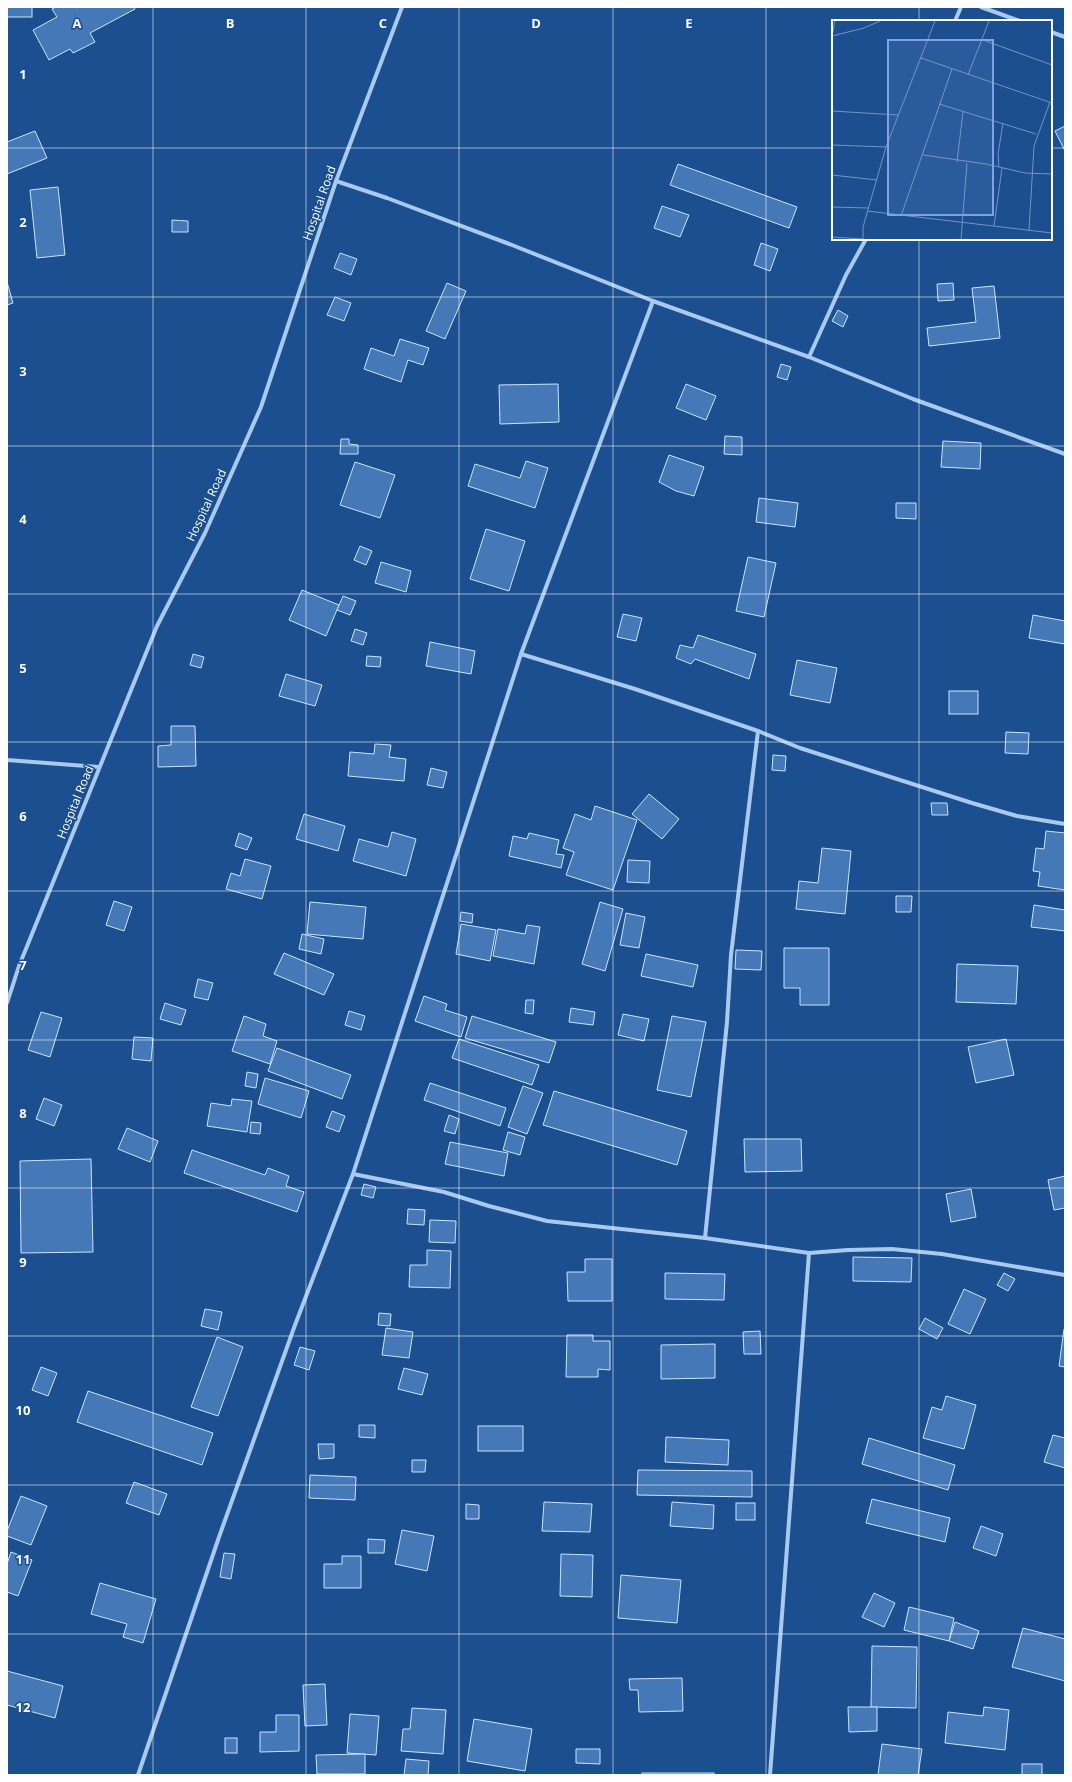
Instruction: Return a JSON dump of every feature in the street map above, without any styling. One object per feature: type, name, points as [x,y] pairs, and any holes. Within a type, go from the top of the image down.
[{"type":"street","name":"Hospital Road","points":[[7,1003],[19,966],[157,626],[205,533],[260,407],[336,181],[402,7]]},
{"type":"street","points":[[955,20],[961,7]]},
{"type":"street","points":[[981,7],[1017,20]]},
{"type":"street","points":[[1052,32],[1065,37]]},
{"type":"street","points":[[336,181],[387,198],[505,242],[653,302],[809,357],[913,399],[1065,454]]},
{"type":"street","points":[[809,357],[846,275],[865,240]]},
{"type":"street","points":[[138,1775],[219,1537],[295,1325],[353,1174],[521,654],[653,302]]},
{"type":"street","points":[[521,654],[635,689],[758,731],[800,748],[980,805],[1017,816],[1065,824]]},
{"type":"street","points":[[705,1238],[727,1022],[731,955],[758,731]]},
{"type":"street","points":[[7,760],[99,768]]},
{"type":"street","points":[[353,1174],[444,1192],[489,1206],[547,1221],[705,1238],[809,1253],[892,1249],[957,1256],[1065,1275]]},
{"type":"street","points":[[770,1775],[809,1253]]},
{"type":"building","points":[[7,7],[32,7],[32,17],[7,17]]},
{"type":"building","points":[[56,7],[134,7],[135,9],[90,33],[95,42],[73,53],[70,49],[49,60],[33,30],[57,17],[52,9]]},
{"type":"building","points":[[1065,126],[1065,151],[1055,131]]},
{"type":"building","points":[[35,131],[47,158],[7,174],[7,142]]},
{"type":"building","points":[[678,164],[797,207],[789,228],[670,185]]},
{"type":"building","points":[[58,187],[65,255],[37,258],[30,190]]},
{"type":"building","points":[[662,206],[689,215],[680,237],[654,228]]},
{"type":"building","points":[[172,220],[188,221],[188,232],[172,232]]},
{"type":"building","points":[[761,243],[778,249],[770,271],[754,265]]},
{"type":"building","points":[[340,253],[357,259],[351,275],[334,268]]},
{"type":"building","points":[[7,282],[13,303],[7,305]]},
{"type":"building","points":[[447,283],[466,291],[445,339],[426,331]]},
{"type":"building","points":[[953,283],[954,300],[938,301],[937,284]]},
{"type":"building","points":[[994,286],[1000,338],[929,346],[927,328],[976,322],[972,288]]},
{"type":"building","points":[[335,297],[351,303],[344,321],[327,315]]},
{"type":"building","points":[[838,310],[848,316],[843,327],[832,321]]},
{"type":"building","points":[[400,339],[429,348],[423,365],[408,360],[401,382],[364,369],[371,348],[394,356]]},
{"type":"building","points":[[781,364],[791,367],[787,380],[777,377]]},
{"type":"building","points":[[558,384],[559,422],[500,424],[499,385]]},
{"type":"building","points":[[686,384],[716,396],[706,420],[676,408]]},
{"type":"building","points":[[725,436],[742,437],[742,455],[724,454]]},
{"type":"building","points":[[341,439],[349,439],[349,444],[358,445],[358,454],[340,454]]},
{"type":"building","points":[[943,441],[981,443],[980,469],[941,467]]},
{"type":"building","points":[[669,455],[704,467],[694,496],[676,491],[659,482]]},
{"type":"building","points":[[526,461],[548,468],[535,508],[468,486],[475,464],[520,478]]},
{"type":"building","points":[[355,462],[395,475],[380,518],[340,505]]},
{"type":"building","points":[[759,498],[798,503],[795,527],[756,522]]},
{"type":"building","points":[[896,503],[916,503],[916,519],[896,518]]},
{"type":"building","points":[[486,529],[525,541],[509,591],[470,579]]},
{"type":"building","points":[[360,546],[372,551],[366,565],[354,560]]},
{"type":"building","points":[[748,557],[776,563],[764,617],[736,611]]},
{"type":"building","points":[[381,562],[411,571],[406,592],[375,583]]},
{"type":"building","points":[[302,590],[339,605],[326,636],[289,620]]},
{"type":"building","points":[[343,596],[356,601],[350,615],[337,610]]},
{"type":"building","points":[[623,614],[642,618],[636,641],[617,637]]},
{"type":"building","points":[[1033,615],[1065,621],[1065,644],[1029,638]]},
{"type":"building","points":[[355,629],[367,633],[363,645],[351,641]]},
{"type":"building","points":[[698,635],[756,654],[749,679],[695,659],[691,664],[676,658],[680,645],[693,648]]},
{"type":"building","points":[[430,642],[475,651],[471,674],[426,666]]},
{"type":"building","points":[[193,654],[204,657],[201,668],[190,665]]},
{"type":"building","points":[[367,656],[381,657],[380,667],[366,666]]},
{"type":"building","points":[[797,660],[837,668],[830,703],[790,695]]},
{"type":"building","points":[[286,674],[322,685],[315,706],[279,696]]},
{"type":"building","points":[[949,691],[978,691],[978,714],[949,714]]},
{"type":"building","points":[[171,726],[195,726],[196,766],[158,767],[158,746],[171,745]]},
{"type":"building","points":[[1006,732],[1029,733],[1028,754],[1005,753]]},
{"type":"building","points":[[375,744],[391,745],[389,757],[406,759],[404,781],[348,776],[350,752],[374,754]]},
{"type":"building","points":[[773,755],[786,756],[785,771],[772,770]]},
{"type":"building","points":[[431,768],[447,772],[443,788],[427,785]]},
{"type":"building","points":[[649,794],[679,819],[662,839],[632,814]]},
{"type":"building","points":[[931,803],[947,803],[948,815],[932,815]]},
{"type":"building","points":[[595,806],[637,820],[613,890],[566,875],[574,852],[563,848],[575,814],[591,820]]},
{"type":"building","points":[[304,814],[345,826],[338,851],[296,839]]},
{"type":"building","points":[[1046,831],[1065,833],[1065,890],[1038,886],[1040,872],[1033,871],[1036,848],[1044,849]]},
{"type":"building","points":[[392,832],[416,839],[406,876],[353,861],[359,839],[388,847]]},
{"type":"building","points":[[239,833],[252,838],[247,850],[235,846]]},
{"type":"building","points":[[529,833],[559,840],[556,854],[564,855],[561,868],[509,856],[513,836],[527,839]]},
{"type":"building","points":[[822,848],[851,851],[845,914],[796,909],[799,881],[818,883]]},
{"type":"building","points":[[245,859],[271,866],[262,899],[226,889],[231,873],[240,876]]},
{"type":"building","points":[[628,860],[650,861],[649,883],[627,882]]},
{"type":"building","points":[[896,896],[912,896],[911,912],[896,912]]},
{"type":"building","points":[[114,901],[132,907],[124,931],[106,925]]},
{"type":"building","points":[[310,902],[366,907],[363,939],[307,934]]},
{"type":"building","points":[[600,902],[623,909],[605,971],[582,964]]},
{"type":"building","points":[[1034,905],[1065,910],[1065,931],[1031,927]]},
{"type":"building","points":[[461,912],[473,914],[472,923],[460,921]]},
{"type":"building","points":[[626,913],[645,917],[639,948],[620,945]]},
{"type":"building","points":[[461,924],[496,930],[490,961],[456,954]]},
{"type":"building","points":[[527,925],[540,927],[534,964],[493,956],[498,929],[525,934]]},
{"type":"building","points":[[302,934],[324,939],[321,954],[299,949]]},
{"type":"building","points":[[784,948],[829,948],[829,1005],[800,1005],[800,988],[784,988]]},
{"type":"building","points":[[736,950],[762,951],[761,970],[735,969]]},
{"type":"building","points":[[284,953],[334,974],[324,995],[274,974]]},
{"type":"building","points":[[646,954],[698,965],[693,987],[641,976]]},
{"type":"building","points":[[957,964],[1018,966],[1016,1004],[956,1002]]},
{"type":"building","points":[[198,979],[213,983],[208,1000],[194,997]]},
{"type":"building","points":[[424,996],[447,1004],[445,1010],[467,1017],[461,1037],[415,1021]]},
{"type":"building","points":[[526,1000],[534,1000],[533,1014],[525,1013]]},
{"type":"building","points":[[165,1003],[186,1010],[181,1025],[160,1019]]},
{"type":"building","points":[[571,1008],[595,1012],[593,1025],[569,1022]]},
{"type":"building","points":[[349,1011],[365,1016],[361,1030],[345,1025]]},
{"type":"building","points":[[41,1012],[62,1018],[50,1057],[28,1050]]},
{"type":"building","points":[[623,1014],[649,1019],[644,1041],[618,1035]]},
{"type":"building","points":[[244,1016],[266,1024],[263,1036],[277,1041],[270,1064],[232,1051]]},
{"type":"building","points":[[472,1016],[556,1042],[549,1063],[465,1038]]},
{"type":"building","points":[[672,1016],[706,1022],[691,1097],[657,1090]]},
{"type":"building","points":[[134,1037],[153,1038],[151,1061],[132,1059]]},
{"type":"building","points":[[459,1039],[539,1065],[532,1085],[452,1058]]},
{"type":"building","points":[[1006,1039],[1014,1075],[976,1083],[968,1047]]},
{"type":"building","points":[[277,1048],[351,1075],[342,1099],[268,1071]]},
{"type":"building","points":[[247,1072],[258,1074],[256,1088],[245,1086]]},
{"type":"building","points":[[265,1078],[309,1091],[301,1118],[258,1104]]},
{"type":"building","points":[[430,1083],[506,1108],[500,1126],[424,1100]]},
{"type":"building","points":[[523,1086],[543,1093],[527,1134],[508,1127]]},
{"type":"building","points":[[554,1091],[687,1131],[677,1165],[543,1125]]},
{"type":"building","points":[[44,1098],[62,1105],[54,1126],[36,1119]]},
{"type":"building","points":[[232,1099],[252,1101],[247,1132],[207,1126],[211,1103],[231,1106]]},
{"type":"building","points":[[332,1111],[345,1116],[339,1132],[326,1127]]},
{"type":"building","points":[[449,1115],[459,1119],[455,1134],[444,1131]]},
{"type":"building","points":[[251,1122],[261,1123],[260,1134],[250,1133]]},
{"type":"building","points":[[127,1128],[158,1141],[150,1162],[118,1149]]},
{"type":"building","points":[[508,1132],[525,1137],[520,1155],[503,1150]]},
{"type":"building","points":[[744,1139],[801,1139],[802,1171],[745,1172]]},
{"type":"building","points":[[450,1142],[508,1153],[504,1176],[445,1164]]},
{"type":"building","points":[[192,1150],[265,1175],[268,1168],[289,1176],[286,1186],[304,1192],[297,1212],[184,1173]]},
{"type":"building","points":[[91,1159],[93,1252],[21,1253],[20,1161]]},
{"type":"building","points":[[1065,1176],[1065,1208],[1054,1210],[1048,1180]]},
{"type":"building","points":[[364,1184],[376,1187],[373,1198],[361,1195]]},
{"type":"building","points":[[971,1189],[976,1217],[951,1222],[946,1194]]},
{"type":"building","points":[[408,1209],[425,1210],[424,1225],[407,1224]]},
{"type":"building","points":[[430,1220],[456,1221],[455,1243],[429,1242]]},
{"type":"building","points":[[427,1250],[451,1251],[450,1288],[409,1287],[410,1265],[427,1265]]},
{"type":"building","points":[[853,1257],[912,1258],[911,1282],[853,1281]]},
{"type":"building","points":[[585,1259],[612,1259],[612,1301],[568,1301],[567,1272],[585,1272]]},
{"type":"building","points":[[665,1273],[725,1274],[724,1300],[665,1299]]},
{"type":"building","points":[[1004,1273],[1015,1279],[1008,1291],[997,1285]]},
{"type":"building","points":[[964,1289],[986,1299],[970,1334],[948,1324]]},
{"type":"building","points":[[205,1309],[222,1312],[218,1330],[201,1326]]},
{"type":"building","points":[[379,1313],[391,1314],[390,1326],[378,1325]]},
{"type":"building","points":[[925,1318],[943,1328],[937,1339],[919,1329]]},
{"type":"building","points":[[386,1328],[413,1332],[409,1358],[382,1355]]},
{"type":"building","points":[[1065,1329],[1065,1367],[1059,1366]]},
{"type":"building","points":[[760,1331],[761,1354],[744,1354],[743,1332]]},
{"type":"building","points":[[567,1335],[593,1335],[593,1341],[610,1341],[610,1370],[598,1369],[598,1377],[566,1377]]},
{"type":"building","points":[[217,1337],[243,1347],[218,1416],[191,1407]]},
{"type":"building","points":[[715,1344],[715,1378],[661,1379],[661,1345]]},
{"type":"building","points":[[300,1347],[315,1351],[309,1370],[294,1365]]},
{"type":"building","points":[[41,1367],[57,1373],[48,1396],[32,1390]]},
{"type":"building","points":[[404,1368],[428,1374],[422,1395],[398,1389]]},
{"type":"building","points":[[88,1391],[213,1433],[202,1465],[77,1422]]},
{"type":"building","points":[[946,1396],[976,1405],[964,1449],[923,1438],[932,1407],[942,1410]]},
{"type":"building","points":[[359,1425],[375,1425],[375,1438],[359,1437]]},
{"type":"building","points":[[478,1426],[523,1426],[523,1451],[478,1451]]},
{"type":"building","points":[[1053,1435],[1065,1438],[1065,1468],[1044,1462]]},
{"type":"building","points":[[666,1437],[729,1440],[728,1465],[665,1462]]},
{"type":"building","points":[[869,1438],[955,1465],[948,1490],[862,1464]]},
{"type":"building","points":[[318,1444],[334,1444],[334,1458],[319,1459]]},
{"type":"building","points":[[412,1460],[426,1460],[425,1472],[412,1472]]},
{"type":"building","points":[[638,1470],[752,1471],[752,1497],[637,1495]]},
{"type":"building","points":[[310,1475],[356,1477],[355,1500],[309,1498]]},
{"type":"building","points":[[134,1482],[167,1494],[159,1515],[126,1503]]},
{"type":"building","points":[[21,1496],[47,1506],[31,1545],[7,1536],[7,1531]]},
{"type":"building","points":[[872,1499],[950,1518],[945,1542],[866,1523]]},
{"type":"building","points":[[544,1502],[592,1504],[590,1532],[542,1531]]},
{"type":"building","points":[[672,1502],[714,1505],[713,1529],[670,1526]]},
{"type":"building","points":[[736,1503],[755,1503],[755,1520],[736,1520]]},
{"type":"building","points":[[466,1504],[479,1505],[479,1519],[466,1519]]},
{"type":"building","points":[[981,1526],[1003,1534],[996,1556],[973,1548]]},
{"type":"building","points":[[402,1530],[434,1536],[427,1571],[395,1564]]},
{"type":"building","points":[[368,1539],[385,1540],[384,1553],[368,1553]]},
{"type":"building","points":[[11,1552],[32,1560],[18,1596],[7,1592],[7,1564]]},
{"type":"building","points":[[224,1553],[235,1554],[231,1579],[220,1577]]},
{"type":"building","points":[[561,1554],[593,1555],[592,1597],[560,1596]]},
{"type":"building","points":[[342,1556],[361,1556],[361,1588],[324,1588],[324,1564],[342,1564]]},
{"type":"building","points":[[621,1575],[681,1580],[677,1623],[618,1618]]},
{"type":"building","points":[[100,1583],[156,1599],[143,1643],[123,1637],[127,1624],[91,1614]]},
{"type":"building","points":[[874,1593],[895,1603],[884,1627],[862,1617]]},
{"type":"building","points":[[909,1607],[954,1618],[949,1641],[904,1630]]},
{"type":"building","points":[[955,1622],[979,1631],[973,1649],[949,1641]]},
{"type":"building","points":[[1023,1628],[1065,1639],[1065,1681],[1012,1667]]},
{"type":"building","points":[[872,1646],[917,1647],[916,1708],[871,1707]]},
{"type":"building","points":[[7,1671],[63,1686],[55,1718],[7,1705]]},
{"type":"building","points":[[682,1678],[683,1711],[639,1712],[638,1690],[630,1690],[629,1679]]},
{"type":"building","points":[[325,1684],[327,1725],[305,1726],[303,1685]]},
{"type":"building","points":[[848,1707],[877,1707],[877,1731],[849,1732]]},
{"type":"building","points":[[984,1707],[1009,1710],[1005,1750],[945,1743],[948,1712],[983,1716]]},
{"type":"building","points":[[412,1708],[446,1710],[443,1754],[401,1751],[403,1729],[410,1729]]},
{"type":"building","points":[[350,1714],[379,1716],[376,1755],[347,1753]]},
{"type":"building","points":[[276,1715],[299,1715],[299,1751],[260,1752],[260,1732],[276,1732]]},
{"type":"building","points":[[474,1719],[532,1729],[525,1771],[467,1761]]},
{"type":"building","points":[[225,1738],[237,1738],[237,1753],[225,1753]]},
{"type":"building","points":[[882,1744],[922,1749],[918,1775],[878,1775]]},
{"type":"building","points":[[576,1749],[600,1749],[600,1764],[576,1763]]},
{"type":"building","points":[[365,1754],[365,1774],[317,1774],[316,1755]]},
{"type":"building","points":[[406,1759],[429,1761],[428,1775],[404,1775]]},
{"type":"building","points":[[1022,1764],[1042,1764],[1042,1775],[1022,1775]]},
{"type":"building","points":[[642,1773],[714,1773],[714,1775],[642,1775]]}]
